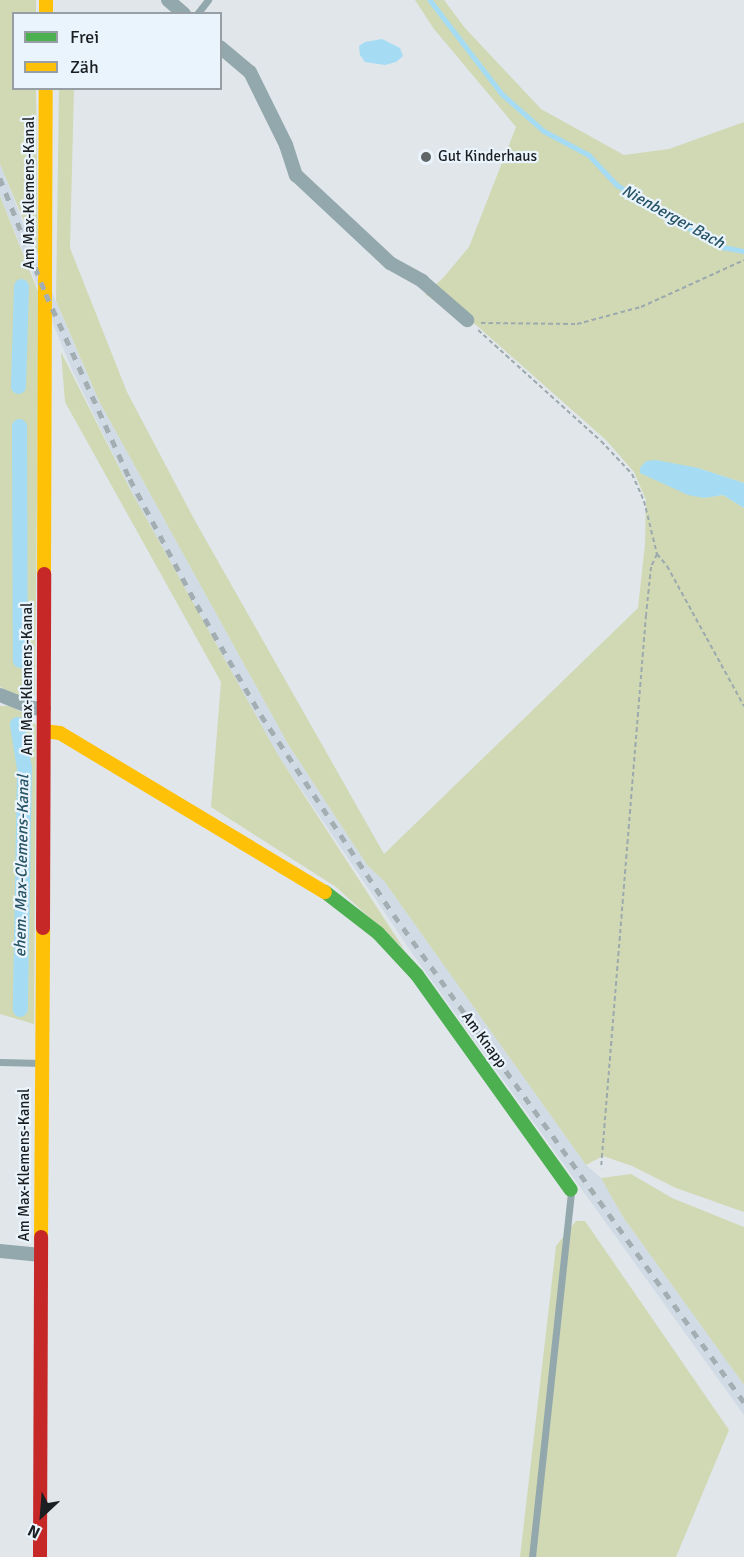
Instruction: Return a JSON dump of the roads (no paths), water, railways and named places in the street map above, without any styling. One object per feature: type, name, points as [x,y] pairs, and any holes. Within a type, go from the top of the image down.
[{"type":"main road","name":"Am Max-Klemens-Kanal","points":[[40,1557],[41,1255],[38,1063],[44,731],[46,90]]},
{"type":"main road","name":"Am Knapp","points":[[44,731],[60,732],[262,854],[324,892],[378,933],[417,975],[571,1190]]},
{"type":"street","points":[[168,0],[182,12]]},
{"type":"street","points":[[222,49],[250,72],[286,145],[296,175],[390,263],[422,281],[467,320]]},
{"type":"street","points":[[0,695],[25,706],[44,709]]},
{"type":"street","points":[[0,1251],[41,1255]]},
{"type":"lane","points":[[199,12],[208,0]]},
{"type":"lane","points":[[4,1062],[38,1063]]},
{"type":"lane","name":"Am Knapp","points":[[532,1557],[571,1190]]},
{"type":"water","points":[[382,39],[400,48],[403,56],[396,62],[385,65],[365,62],[360,55],[359,46],[365,42]]},
{"type":"water","points":[[656,460],[698,468],[744,483],[744,508],[723,495],[704,498],[688,495],[640,473],[640,468],[646,461]]},
{"type":"waterway","name":"Nienberger Bach","points":[[430,0],[502,94],[544,131],[589,155],[617,185],[650,206],[723,247],[744,251]]},
{"type":"waterway","name":"ehem. Max-Clemens-Kanal","points":[[18,386],[21,286]]},
{"type":"waterway","name":"ehem. Max-Clemens-Kanal","points":[[19,426],[20,660]]},
{"type":"waterway","name":"ehem. Max-Clemens-Kanal","points":[[17,724],[24,768],[20,1009]]},
{"type":"railway","points":[[0,178],[46,294],[130,479],[197,605],[261,715],[394,915],[744,1402]]},
{"type":"place","name":"Gut Kinderhaus","points":[[426,157]]}]
